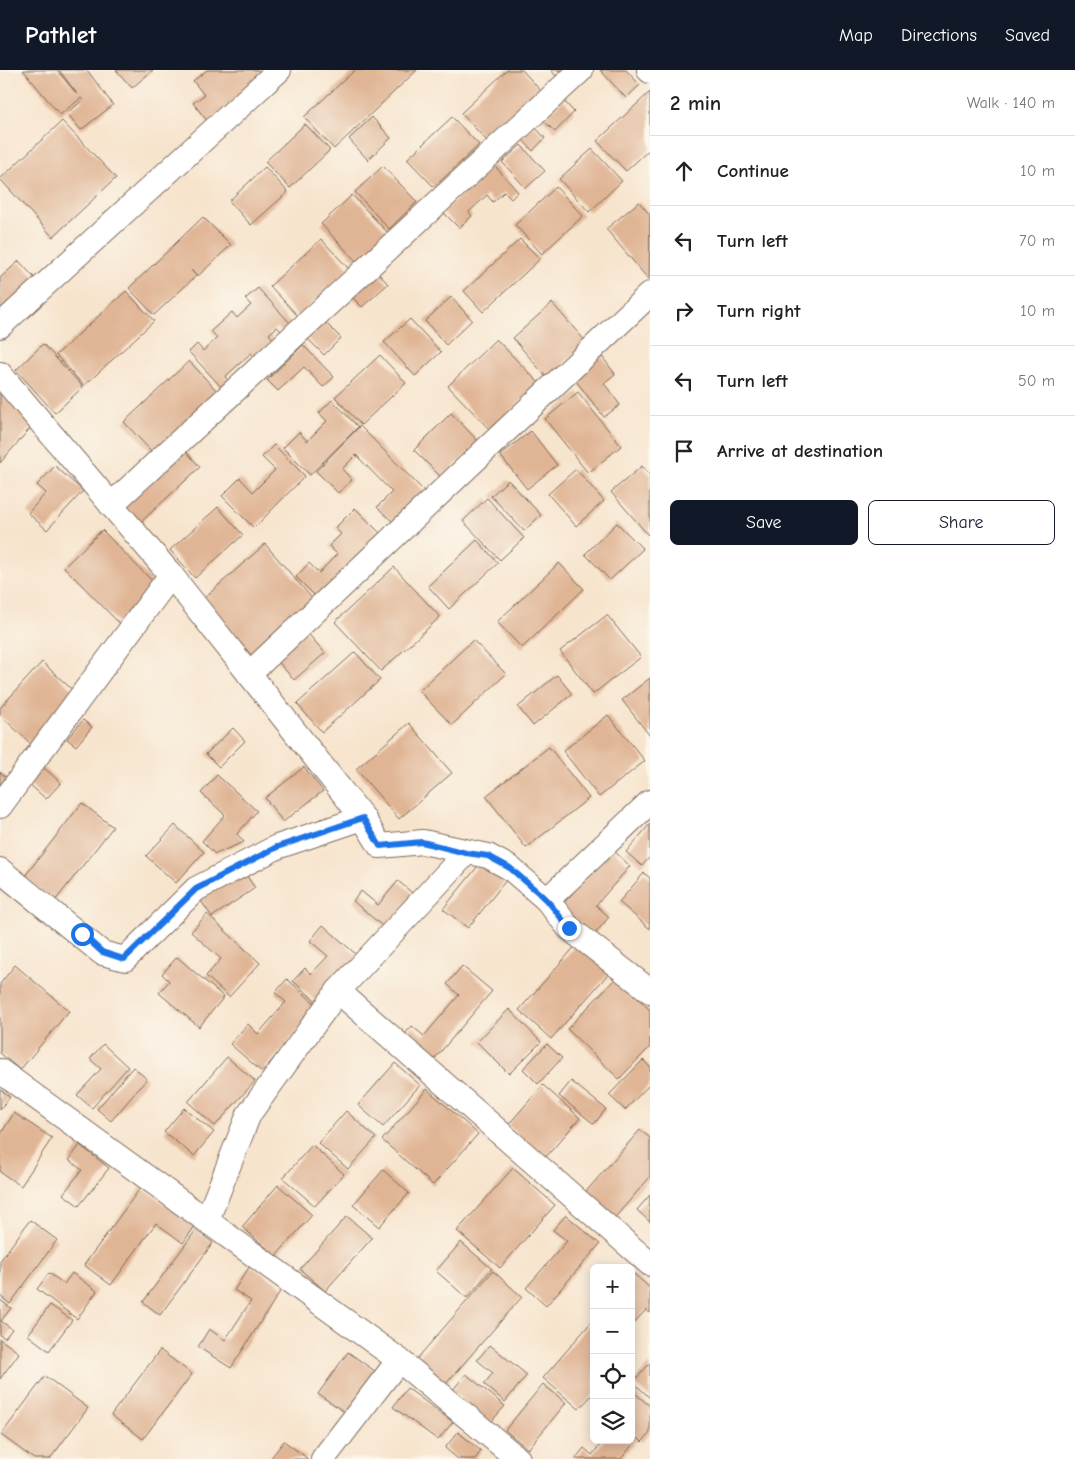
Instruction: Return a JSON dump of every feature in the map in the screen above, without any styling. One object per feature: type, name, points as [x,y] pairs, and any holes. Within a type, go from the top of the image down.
[{"type":"street","points":[[0,326],[279,70]]},
{"type":"street","points":[[111,505],[581,70]]},
{"type":"street","points":[[249,674],[650,294]]},
{"type":"street","points":[[0,374],[171,574],[363,818],[380,846],[422,842],[466,853],[488,856],[510,868],[547,900],[569,928],[650,991]]},
{"type":"street","points":[[0,806],[171,574]]},
{"type":"street","points":[[547,900],[650,802]]},
{"type":"street","points":[[0,870],[102,952],[124,959],[196,889],[277,847],[363,818]]},
{"type":"street","points":[[207,1220],[249,1114],[338,991],[466,853]]},
{"type":"street","points":[[338,991],[650,1264]]},
{"type":"street","points":[[0,1072],[399,1360],[518,1459]]},
{"type":"street","points":[[323,1459],[399,1360]]},
{"type":"building","points":[[23,70],[57,70],[77,94],[59,70],[87,70],[113,105],[81,130],[67,113],[83,100],[81,98],[60,115]]},
{"type":"building","points":[[116,70],[153,70],[132,88]]},
{"type":"building","points":[[207,70],[258,70],[264,78],[208,122],[193,103],[204,95],[193,81]]},
{"type":"building","points":[[355,70],[417,70],[334,149],[304,117]]},
{"type":"building","points":[[507,70],[522,70],[541,91],[487,141],[461,113]]},
{"type":"building","points":[[551,70],[563,70],[556,76]]},
{"type":"building","points":[[600,70],[626,70],[640,85],[626,98]]},
{"type":"building","points":[[650,92],[650,149],[626,171],[597,141]]},
{"type":"building","points":[[563,100],[574,112],[555,132],[543,120]]},
{"type":"building","points":[[372,117],[391,138],[368,160],[349,139]]},
{"type":"building","points":[[452,117],[479,145],[434,187],[407,159]]},
{"type":"building","points":[[62,121],[116,178],[53,237],[0,179]]},
{"type":"building","points":[[305,124],[330,150],[290,188],[265,162]]},
{"type":"building","points":[[534,126],[545,138],[533,151],[521,138]]},
{"type":"building","points":[[521,145],[545,171],[526,188],[502,162]]},
{"type":"building","points":[[592,149],[622,181],[589,212],[559,179]]},
{"type":"building","points":[[494,165],[518,192],[511,199],[504,192],[493,202],[487,195],[469,212],[472,216],[459,228],[443,212]]},
{"type":"building","points":[[383,166],[417,202],[389,229],[355,192]]},
{"type":"building","points":[[265,167],[288,192],[251,225],[229,201]]},
{"type":"building","points":[[556,187],[583,216],[542,254],[515,225]]},
{"type":"building","points":[[352,195],[388,233],[357,262],[321,224]]},
{"type":"building","points":[[639,202],[650,215],[649,280],[606,229]]},
{"type":"building","points":[[203,217],[231,245],[198,276],[191,270],[196,276],[154,315],[129,288]]},
{"type":"building","points":[[321,239],[349,269],[298,316],[270,286]]},
{"type":"building","points":[[520,239],[540,259],[483,312],[464,291]]},
{"type":"building","points":[[19,261],[41,285],[0,322],[0,278]]},
{"type":"building","points":[[377,272],[388,284],[362,307],[351,296]]},
{"type":"building","points":[[258,288],[291,324],[282,332],[277,327],[269,334],[274,340],[255,358],[251,353],[225,377],[229,382],[222,388],[189,352],[197,344],[203,351],[217,338],[211,331],[232,312],[237,318],[251,305],[245,299]]},
{"type":"building","points":[[126,291],[154,321],[84,386],[56,355]]},
{"type":"building","points":[[451,297],[472,320],[446,345],[425,321]]},
{"type":"building","points":[[552,303],[587,343],[547,378],[513,338]]},
{"type":"building","points":[[410,319],[441,352],[415,376],[384,342]]},
{"type":"building","points":[[325,322],[341,338],[324,355],[308,339]]},
{"type":"building","points":[[496,339],[539,383],[490,430],[448,386]]},
{"type":"building","points":[[43,344],[83,387],[55,413],[16,370]]},
{"type":"building","points":[[303,345],[334,377],[323,387],[304,367],[278,391],[267,380]]},
{"type":"building","points":[[380,355],[406,383],[361,425],[335,397]]},
{"type":"building","points":[[601,355],[615,374],[604,383],[620,405],[604,417],[573,377]]},
{"type":"building","points":[[189,361],[218,392],[153,453],[124,422]]},
{"type":"building","points":[[0,387],[33,425],[0,463]]},
{"type":"building","points":[[578,392],[621,446],[588,473],[545,419]]},
{"type":"building","points":[[332,400],[358,427],[310,475],[283,448],[299,432],[307,441],[327,421],[319,413]]},
{"type":"building","points":[[451,413],[479,442],[442,478],[414,450]]},
{"type":"building","points":[[360,426],[427,494],[396,525],[377,507],[392,492],[356,455],[342,469],[352,480],[338,493],[316,471]]},
{"type":"building","points":[[531,431],[557,465],[527,489],[500,455]]},
{"type":"building","points":[[274,445],[305,476],[254,528],[222,496],[240,478],[253,492],[275,470],[262,457]]},
{"type":"building","points":[[185,450],[200,467],[140,523],[125,507]]},
{"type":"building","points":[[55,466],[83,491],[47,530],[28,513],[46,493],[37,485]]},
{"type":"building","points":[[642,466],[650,475],[650,533],[648,535],[611,492]]},
{"type":"building","points":[[576,469],[604,501],[576,526],[548,494]]},
{"type":"building","points":[[508,480],[541,515],[524,531],[491,496]]},
{"type":"building","points":[[487,498],[524,538],[500,560],[463,521]]},
{"type":"building","points":[[218,507],[243,535],[195,578],[170,550]]},
{"type":"building","points":[[355,508],[383,536],[318,599],[296,577],[309,563],[319,573],[337,554],[329,546],[341,534],[335,528]]},
{"type":"building","points":[[617,523],[643,549],[610,580],[585,554]]},
{"type":"building","points":[[102,530],[158,587],[121,625],[64,567]]},
{"type":"building","points":[[477,540],[498,563],[449,609],[428,586]]},
{"type":"building","points":[[265,544],[316,603],[254,658],[202,600]]},
{"type":"building","points":[[559,563],[584,589],[522,648],[497,622]]},
{"type":"building","points":[[394,567],[440,617],[381,671],[335,622]]},
{"type":"building","points":[[607,615],[641,657],[593,694],[560,651]]},
{"type":"building","points":[[305,630],[325,653],[294,680],[274,657]]},
{"type":"building","points":[[473,640],[506,674],[452,725],[419,691]]},
{"type":"building","points":[[355,652],[380,680],[322,732],[297,704]]},
{"type":"building","points":[[42,662],[77,694],[31,744],[0,715],[0,708]]},
{"type":"building","points":[[557,675],[572,694],[533,726],[518,707]]},
{"type":"building","points":[[650,678],[650,736],[622,700]]},
{"type":"building","points":[[608,715],[645,761],[599,797],[563,751]]},
{"type":"building","points":[[83,720],[92,727],[76,746],[67,739]]},
{"type":"building","points":[[409,723],[452,773],[399,819],[356,769]]},
{"type":"building","points":[[233,728],[245,741],[219,767],[206,754]]},
{"type":"building","points":[[549,747],[589,798],[526,848],[486,796]]},
{"type":"building","points":[[42,766],[61,783],[46,799],[27,782]]},
{"type":"building","points":[[304,767],[323,791],[283,822],[265,798]]},
{"type":"building","points":[[0,772],[11,782],[0,795]]},
{"type":"building","points":[[217,775],[257,811],[237,834],[244,842],[215,854],[202,841],[225,815],[201,793]]},
{"type":"building","points":[[82,803],[113,827],[55,901],[24,877]]},
{"type":"building","points":[[650,824],[650,857],[642,866],[626,852]]},
{"type":"building","points":[[175,825],[204,852],[176,883],[146,856]]},
{"type":"building","points":[[612,849],[630,866],[596,905],[609,917],[594,935],[561,906]]},
{"type":"building","points":[[483,860],[507,879],[468,928],[443,909]]},
{"type":"building","points":[[242,869],[255,888],[212,917],[199,898]]},
{"type":"building","points":[[644,873],[650,878],[650,929],[619,902]]},
{"type":"building","points":[[398,881],[416,896],[387,930],[353,901],[361,891],[378,905]]},
{"type":"building","points":[[207,914],[260,963],[229,997],[206,976],[221,959],[191,932]]},
{"type":"building","points":[[323,925],[359,957],[318,1003],[293,981],[305,968],[311,974],[328,956],[310,941]]},
{"type":"building","points":[[578,943],[610,972],[551,1039],[519,1010]]},
{"type":"building","points":[[177,957],[224,997],[199,1027],[159,993],[169,981],[162,974]]},
{"type":"building","points":[[15,965],[69,1011],[20,1070],[0,1053],[0,984]]},
{"type":"building","points":[[462,966],[492,991],[432,1062],[402,1037],[412,1026],[424,1036],[459,995],[447,984]]},
{"type":"building","points":[[616,978],[650,1010],[650,1047],[619,1079],[567,1029]]},
{"type":"building","points":[[287,979],[319,1007],[262,1072],[230,1044],[248,1024],[258,1034],[286,1002],[275,993]]},
{"type":"building","points":[[509,1009],[541,1042],[509,1074],[477,1042]]},
{"type":"building","points":[[103,1044],[128,1067],[92,1108],[77,1095],[101,1069],[90,1059]]},
{"type":"building","points":[[547,1044],[562,1058],[538,1084],[523,1069]]},
{"type":"building","points":[[227,1057],[255,1081],[215,1126],[188,1102]]},
{"type":"building","points":[[643,1060],[650,1067],[650,1084],[625,1110],[609,1095]]},
{"type":"building","points":[[395,1063],[420,1085],[383,1127],[358,1105]]},
{"type":"building","points":[[133,1067],[147,1079],[111,1121],[97,1109]]},
{"type":"building","points":[[571,1081],[606,1109],[594,1124],[559,1096]]},
{"type":"building","points":[[543,1085],[580,1118],[545,1158],[508,1125]]},
{"type":"building","points":[[0,1089],[10,1097],[0,1109]]},
{"type":"building","points":[[427,1089],[478,1134],[433,1185],[382,1140]]},
{"type":"building","points":[[184,1108],[214,1132],[194,1156],[164,1132]]},
{"type":"building","points":[[346,1111],[376,1138],[348,1169],[318,1143]]},
{"type":"building","points":[[14,1113],[52,1138],[21,1186],[0,1172],[0,1135]]},
{"type":"building","points":[[640,1130],[650,1138],[650,1177],[611,1222],[582,1196]]},
{"type":"building","points":[[80,1145],[109,1168],[79,1206],[63,1194],[82,1170],[69,1160]]},
{"type":"building","points":[[312,1145],[344,1174],[315,1206],[283,1178]]},
{"type":"building","points":[[513,1168],[555,1205],[500,1268],[457,1231]]},
{"type":"building","points":[[383,1170],[409,1193],[379,1227],[353,1205]]},
{"type":"building","points":[[278,1185],[312,1215],[276,1256],[242,1227]]},
{"type":"building","points":[[141,1187],[195,1226],[183,1243],[156,1223],[111,1285],[84,1265]]},
{"type":"building","points":[[650,1195],[650,1222],[637,1210]]},
{"type":"building","points":[[566,1215],[600,1244],[546,1306],[526,1288],[567,1241],[553,1230]]},
{"type":"building","points":[[347,1216],[372,1238],[325,1291],[300,1269]]},
{"type":"building","points":[[30,1220],[57,1240],[10,1304],[0,1296],[0,1261]]},
{"type":"building","points":[[196,1230],[213,1243],[160,1315],[143,1302]]},
{"type":"building","points":[[461,1242],[492,1269],[467,1298],[436,1271]]},
{"type":"building","points":[[250,1266],[283,1287],[231,1368],[198,1347],[209,1329],[225,1340],[251,1301],[234,1290]]},
{"type":"building","points":[[493,1271],[522,1297],[444,1386],[415,1361]]},
{"type":"building","points":[[49,1273],[64,1284],[72,1273],[97,1291],[77,1319],[37,1289]]},
{"type":"building","points":[[635,1275],[650,1288],[650,1313],[646,1310],[635,1322]]},
{"type":"building","points":[[0,1300],[11,1308],[1,1321],[12,1329],[5,1338],[0,1335]]},
{"type":"building","points":[[50,1305],[72,1320],[49,1351],[28,1335]]},
{"type":"building","points":[[590,1324],[590,1397],[579,1409],[543,1378]]},
{"type":"building","points":[[0,1339],[19,1353],[0,1379]]},
{"type":"building","points":[[490,1345],[527,1375],[505,1402],[484,1384],[493,1373],[477,1360]]},
{"type":"building","points":[[160,1350],[192,1374],[143,1439],[111,1415]]},
{"type":"building","points":[[348,1352],[379,1374],[349,1415],[318,1394]]},
{"type":"building","points":[[650,1363],[650,1398],[635,1384],[635,1380]]},
{"type":"building","points":[[466,1374],[505,1406],[490,1423],[452,1391]]},
{"type":"building","points":[[45,1376],[88,1408],[50,1459],[34,1459],[1,1435]]},
{"type":"building","points":[[543,1384],[566,1403],[528,1449],[505,1430]]},
{"type":"building","points":[[407,1388],[453,1422],[438,1440],[393,1407]]},
{"type":"building","points":[[635,1393],[650,1406],[650,1433],[642,1442],[638,1438],[635,1442]]},
{"type":"building","points":[[458,1432],[481,1451],[475,1459],[458,1459],[445,1448]]},
{"type":"building","points":[[284,1441],[308,1459],[270,1459]]},
{"type":"building","points":[[601,1444],[633,1444],[621,1459],[575,1459],[584,1448],[592,1455]]},
{"type":"route","points":[[82,934],[102,952],[124,959],[196,889],[277,847],[363,818],[380,846],[422,842],[466,853],[488,856],[510,868],[547,900],[569,928]]}]
